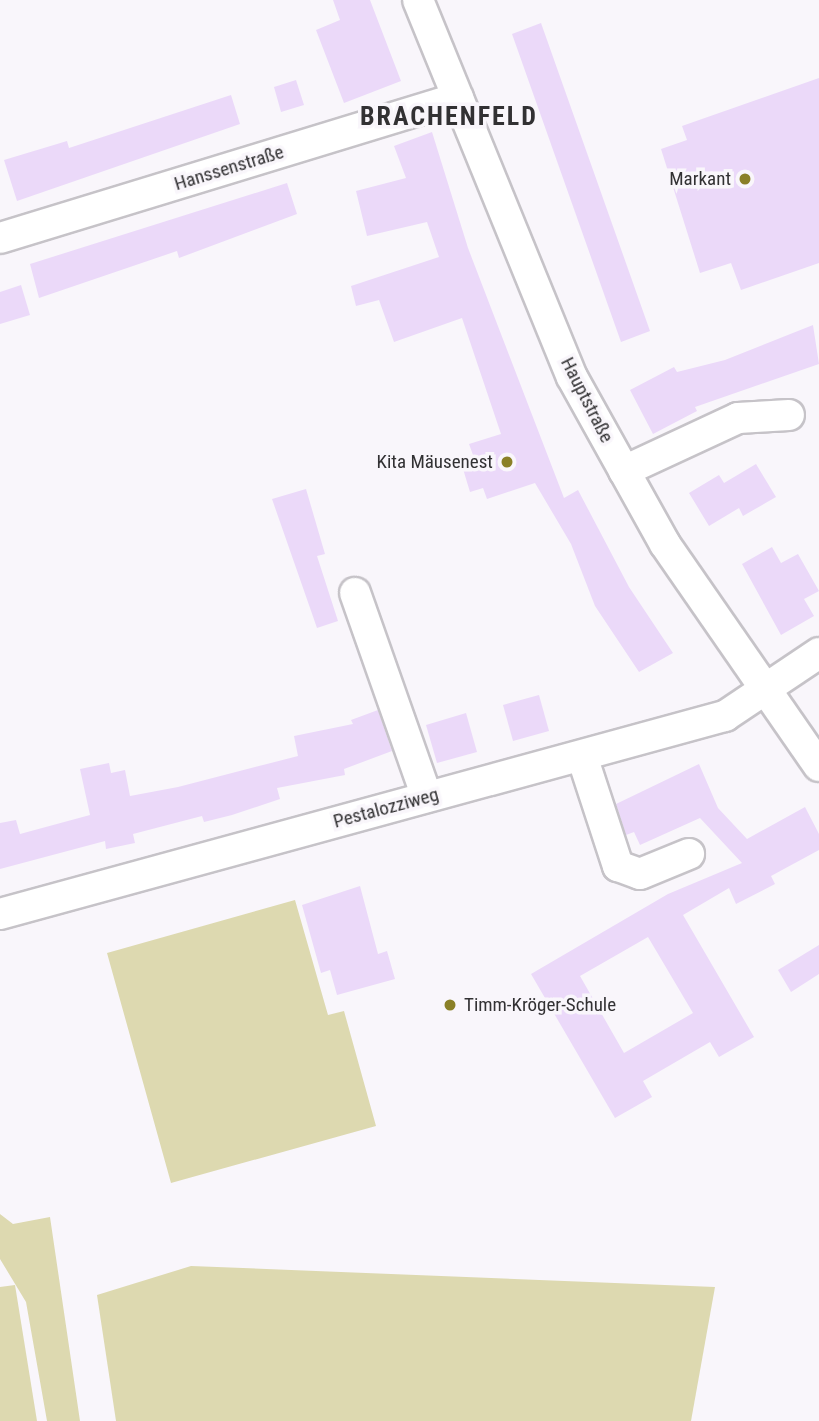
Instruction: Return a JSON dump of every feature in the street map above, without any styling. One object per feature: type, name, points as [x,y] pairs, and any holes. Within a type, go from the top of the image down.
[{"type":"street","name":"Hauptstraße","points":[[419,0],[572,377],[665,544],[819,766]]},
{"type":"street","name":"Hanssenstraße","points":[[0,238],[458,98]]},
{"type":"street","points":[[624,471],[738,418],[789,415]]},
{"type":"street","points":[[355,593],[427,797]]},
{"type":"street","name":"Pestalozziweg","points":[[0,914],[725,716],[764,685],[819,653]]},
{"type":"street","points":[[582,756],[618,866],[639,874],[689,854]]},
{"type":"shaded area","points":[[295,900],[328,1015],[344,1011],[376,1126],[171,1183],[107,953]]},
{"type":"shaded area","points":[[0,1214],[13,1224],[50,1217],[80,1421],[47,1421],[26,1302],[0,1259]]},
{"type":"shaded area","points":[[191,1266],[715,1287],[691,1421],[116,1421],[97,1295]]},
{"type":"shaded area","points":[[15,1285],[37,1421],[0,1421],[0,1287]]},
{"type":"building","points":[[333,0],[370,0],[401,81],[344,103],[316,30],[340,20]]},
{"type":"building","points":[[541,23],[650,331],[621,342],[512,34]]},
{"type":"building","name":"Markant","points":[[819,78],[819,263],[741,290],[731,263],[700,273],[661,149],[687,140],[682,126]]},
{"type":"building","points":[[296,80],[304,105],[281,112],[274,87]]},
{"type":"building","points":[[231,95],[240,124],[17,201],[4,160],[67,141],[69,148]]},
{"type":"building","points":[[432,132],[468,248],[564,498],[578,490],[629,587],[673,653],[639,672],[595,606],[571,544],[535,483],[487,499],[483,488],[470,492],[460,459],[473,455],[469,444],[501,434],[462,318],[394,342],[379,300],[356,306],[351,286],[439,257],[427,222],[367,236],[356,191],[406,178],[394,146]]},
{"type":"building","points":[[287,183],[297,214],[179,258],[177,251],[39,298],[30,264]]},
{"type":"building","points":[[21,285],[30,315],[0,324],[0,292]]},
{"type":"building","points":[[813,325],[819,364],[695,407],[697,411],[653,434],[630,390],[674,367],[677,372],[725,360]]},
{"type":"building","points":[[756,464],[776,497],[743,516],[739,508],[709,526],[689,493],[719,475],[724,483]]},
{"type":"building","points":[[306,489],[325,554],[317,556],[338,621],[317,628],[272,499]]},
{"type":"building","points":[[772,547],[781,563],[798,554],[819,591],[804,599],[814,616],[781,635],[742,564]]},
{"type":"building","points":[[539,695],[549,731],[513,741],[503,705]]},
{"type":"building","points":[[378,710],[392,751],[344,769],[345,775],[277,788],[280,799],[232,815],[204,822],[202,816],[133,834],[135,843],[106,849],[105,841],[0,869],[0,823],[16,820],[20,834],[90,815],[80,769],[109,763],[111,773],[125,770],[130,796],[178,787],[298,756],[294,736],[353,724],[351,720]]},
{"type":"building","points":[[466,713],[477,752],[437,763],[426,725]]},
{"type":"building","points":[[699,764],[718,808],[747,839],[805,807],[819,834],[819,850],[771,876],[775,884],[736,904],[729,888],[683,915],[754,1037],[719,1057],[710,1042],[643,1081],[652,1097],[615,1118],[531,974],[668,894],[742,863],[700,818],[640,845],[634,832],[626,835],[616,804]],"holes":[[[648,937],[693,1013],[624,1053],[580,976]]]},
{"type":"building","points":[[360,886],[378,954],[387,951],[395,979],[337,995],[330,970],[321,973],[302,905]]},
{"type":"building","points":[[819,945],[819,974],[791,992],[778,970]]},
{"type":"place","name":"Markant","points":[[745,179]]},
{"type":"place","name":"Kita Mäusenest","points":[[507,462]]},
{"type":"place","name":"Timm-Kröger-Schule","points":[[450,1005]]},
{"type":"district","name":"BRACHENFELD","points":[[449,117]]}]
